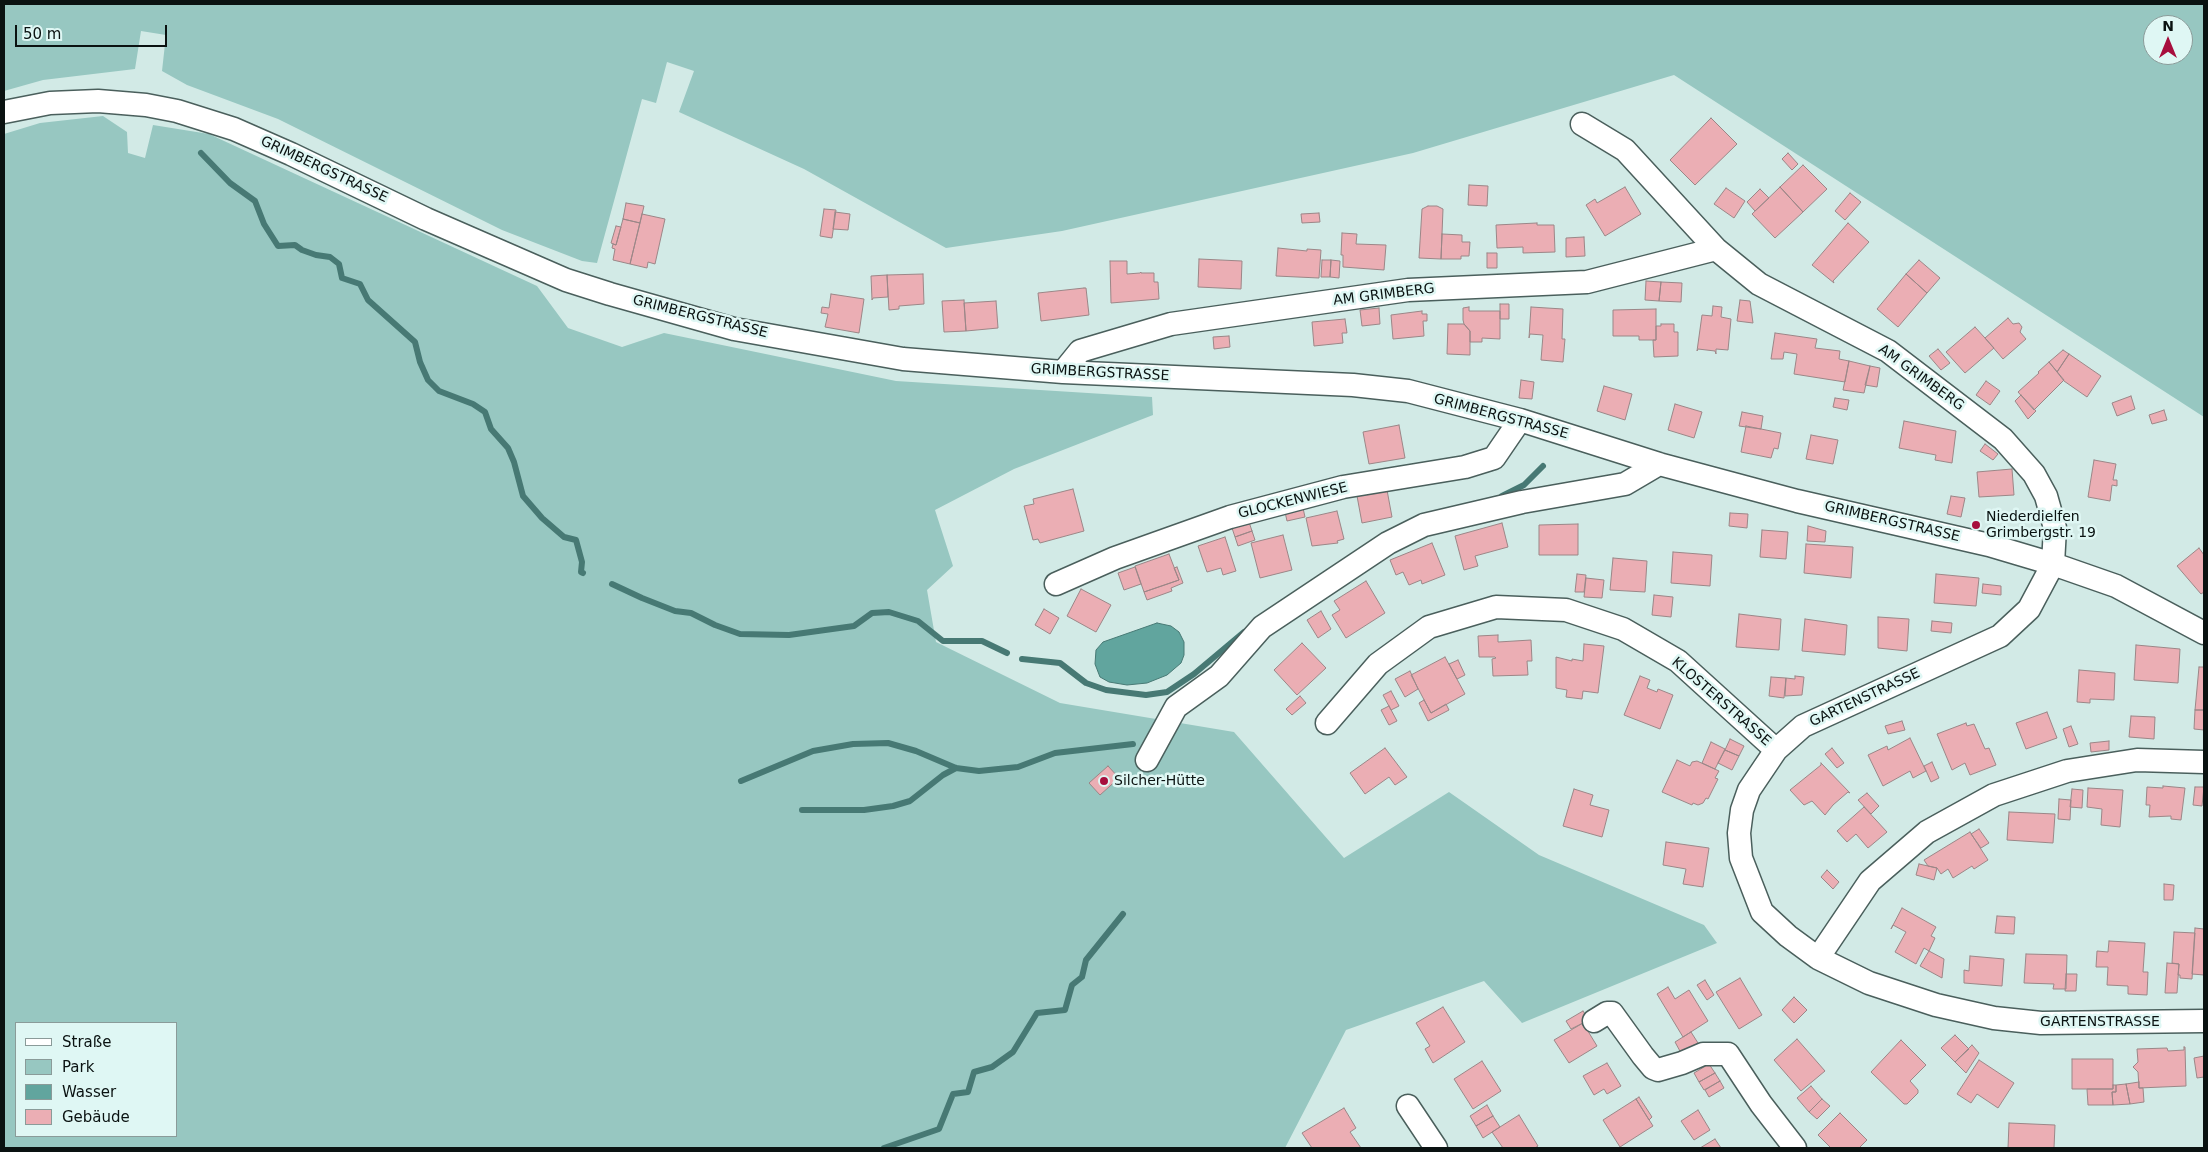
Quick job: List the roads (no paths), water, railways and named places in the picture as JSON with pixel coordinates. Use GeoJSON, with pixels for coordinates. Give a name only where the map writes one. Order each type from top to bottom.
{"type":"FeatureCollection","features":[{"type":"Feature","properties":{"kind":"street","name":"GRIMBERGSTRASSE"},"geometry":{"type":"LineString","coordinates":[[4,112],[50,104],[98,102],[146,105],[177,111],[234,129],[291,154],[426,219],[566,280],[734,329],[903,360],[1063,372],[1353,385],[1408,391],[1520,420],[1659,464],[1797,500],[1989,545],[2053,564],[2116,586],[2204,633]]}},
{"type":"Feature","properties":{"kind":"street","name":"AM GRIMBERG"},"geometry":{"type":"LineString","coordinates":[[1582,124],[1625,150],[1716,249],[1759,284],[1888,351],[2003,439],[2034,474],[2046,496],[2055,528],[2053,564]]}},
{"type":"Feature","properties":{"kind":"street","name":"AM GRIMBERG"},"geometry":{"type":"LineString","coordinates":[[1063,372],[1080,351],[1170,324],[1408,290],[1587,282],[1716,249]]}},
{"type":"Feature","properties":{"kind":"street","name":"GLOCKENWIESE"},"geometry":{"type":"LineString","coordinates":[[1056,584],[1115,558],[1230,516],[1344,487],[1465,466],[1494,458],[1520,420]]}},
{"type":"Feature","properties":{"kind":"street"},"geometry":{"type":"LineString","coordinates":[[1147,760],[1176,707],[1219,676],[1262,627],[1388,543],[1424,525],[1522,502],[1625,484],[1659,464]]}},
{"type":"Feature","properties":{"kind":"street","name":"GARTENSTRASSE"},"geometry":{"type":"LineString","coordinates":[[2053,564],[2028,609],[2000,636],[1803,726],[1776,750],[1749,790],[1742,810],[1739,833],[1741,858],[1762,912],[1788,936],[1818,958],[1869,982],[1936,1005],[1994,1018],[2041,1023],[2204,1021]]}},
{"type":"Feature","properties":{"kind":"street","name":"KLOSTERSTRASSE"},"geometry":{"type":"LineString","coordinates":[[1327,722],[1378,664],[1429,627],[1496,607],[1566,610],[1622,629],[1678,661],[1776,750]]}},
{"type":"Feature","properties":{"kind":"street"},"geometry":{"type":"LineString","coordinates":[[1818,958],[1870,881],[1927,832],[1994,795],[2067,771],[2136,760],[2204,762]]}},
{"type":"Feature","properties":{"kind":"street"},"geometry":{"type":"LineString","coordinates":[[1594,1021],[1607,1013],[1612,1013],[1643,1056],[1653,1068],[1658,1070],[1703,1054],[1728,1054],[1761,1104],[1795,1148]]}},
{"type":"Feature","properties":{"kind":"street"},"geometry":{"type":"LineString","coordinates":[[1408,1106],[1436,1148]]}},
{"type":"Feature","properties":{"kind":"water"},"geometry":{"type":"Polygon","coordinates":[[[1157,623],[1171,626],[1179,632],[1184,642],[1184,655],[1181,663],[1167,675],[1147,683],[1127,685],[1109,682],[1100,677],[1095,664],[1096,650],[1103,642],[1157,623]]]}},
{"type":"Feature","properties":{"kind":"waterway"},"geometry":{"type":"LineString","coordinates":[[201,153],[230,183],[255,201],[264,224],[278,246],[295,245],[302,250],[316,255],[330,257],[339,264],[342,278],[360,284],[368,300],[415,342],[420,362],[428,380],[439,391],[473,404],[485,412],[491,429],[508,448],[514,462],[523,496],[542,518],[564,537],[576,540],[582,562],[581,572],[583,573]]}},
{"type":"Feature","properties":{"kind":"waterway"},"geometry":{"type":"LineString","coordinates":[[1502,496],[1524,485],[1543,466]]}},
{"type":"Feature","properties":{"kind":"waterway"},"geometry":{"type":"LineString","coordinates":[[612,584],[675,611],[691,613],[715,625],[740,634],[789,635],[854,626],[872,613],[889,612],[918,621],[943,641],[982,641],[1007,653]]}},
{"type":"Feature","properties":{"kind":"waterway"},"geometry":{"type":"LineString","coordinates":[[1022,659],[1060,663],[1086,683],[1106,690],[1146,695],[1167,692],[1194,674],[1244,632]]}},
{"type":"Feature","properties":{"kind":"waterway"},"geometry":{"type":"LineString","coordinates":[[741,781],[813,751],[853,744],[888,743],[916,751],[956,768],[979,771],[1018,767],[1055,753],[1133,744]]}},
{"type":"Feature","properties":{"kind":"waterway"},"geometry":{"type":"LineString","coordinates":[[802,810],[864,810],[893,806],[910,801],[943,775],[956,768]]}},
{"type":"Feature","properties":{"kind":"waterway"},"geometry":{"type":"LineString","coordinates":[[884,1148],[939,1129],[953,1094],[968,1092],[974,1072],[992,1067],[1013,1052],[1037,1013],[1065,1010],[1072,985],[1082,977],[1086,960],[1123,914]]}},
{"type":"Feature","properties":{"kind":"place","name":"Niederdielfen Grimbergstr. 19"},"geometry":{"type":"Point","coordinates":[1976,525]}},
{"type":"Feature","properties":{"kind":"place","name":"Silcher-Hütte"},"geometry":{"type":"Point","coordinates":[1104,781]}}]}
